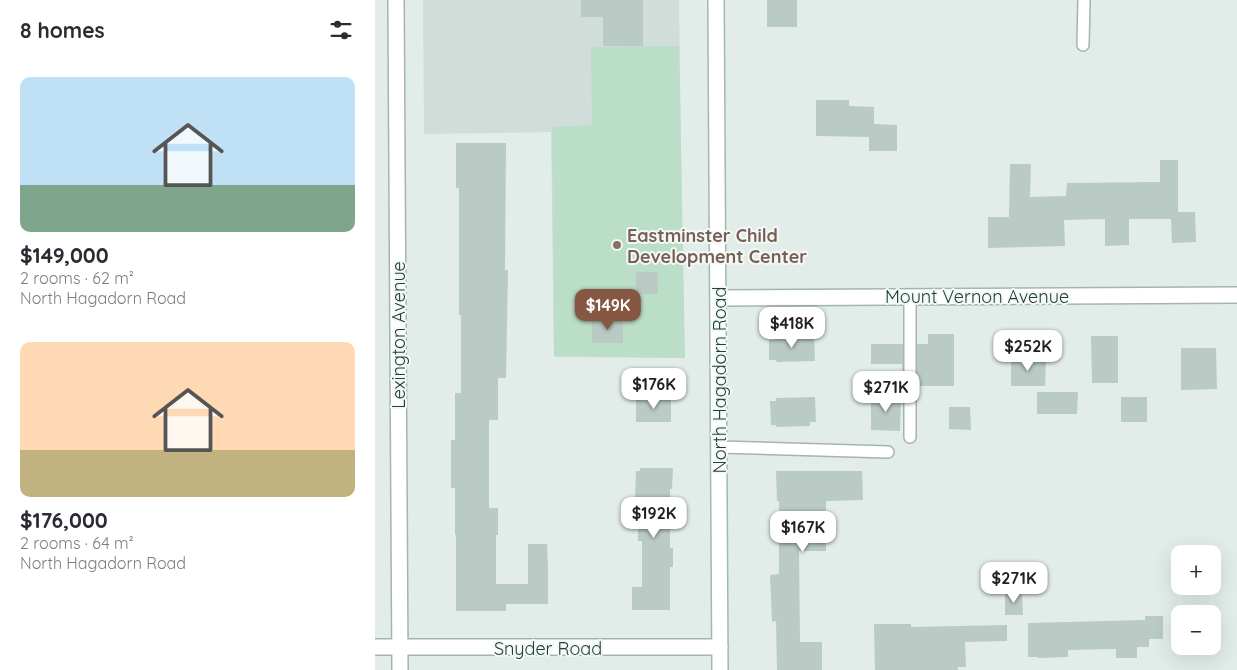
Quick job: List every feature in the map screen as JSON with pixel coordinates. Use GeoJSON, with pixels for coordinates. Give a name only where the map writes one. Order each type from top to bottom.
{"type":"FeatureCollection","features":[{"type":"Feature","properties":{"kind":"street","name":"Lexington Avenue"},"geometry":{"type":"LineString","coordinates":[[396,0],[401,670]]}},
{"type":"Feature","properties":{"kind":"street","name":"North Hagadorn Road"},"geometry":{"type":"LineString","coordinates":[[716,0],[721,670]]}},
{"type":"Feature","properties":{"kind":"street","name":"Mount Vernon Avenue"},"geometry":{"type":"LineString","coordinates":[[718,298],[1237,295]]}},
{"type":"Feature","properties":{"kind":"street","name":"Snyder Road"},"geometry":{"type":"LineString","coordinates":[[375,647],[720,647]]}},
{"type":"Feature","properties":{"kind":"lane"},"geometry":{"type":"LineString","coordinates":[[1083,45],[1084,0]]}},
{"type":"Feature","properties":{"kind":"lane"},"geometry":{"type":"LineString","coordinates":[[910,297],[910,437]]}},
{"type":"Feature","properties":{"kind":"lane"},"geometry":{"type":"LineString","coordinates":[[719,447],[888,452]]}},
{"type":"Feature","properties":{"kind":"shaded area","name":"Eastminster Child Development Center"},"geometry":{"type":"Polygon","coordinates":[[[423,0],[679,0],[684,358],[554,357],[551,132],[424,134],[423,0]]]}},
{"type":"Feature","properties":{"kind":"green space"},"geometry":{"type":"Polygon","coordinates":[[[679,46],[685,358],[554,356],[552,127],[592,125],[591,47],[679,46]]]}},
{"type":"Feature","properties":{"kind":"building"},"geometry":{"type":"Polygon","coordinates":[[[581,0],[643,0],[643,46],[603,46],[603,17],[581,17],[581,0]]]}},
{"type":"Feature","properties":{"kind":"building"},"geometry":{"type":"Polygon","coordinates":[[[767,0],[797,0],[797,27],[767,27],[767,0]]]}},
{"type":"Feature","properties":{"kind":"building"},"geometry":{"type":"Polygon","coordinates":[[[816,100],[849,100],[849,106],[874,107],[874,124],[897,125],[897,151],[869,151],[869,137],[816,136],[816,100]]]}},
{"type":"Feature","properties":{"kind":"building"},"geometry":{"type":"Polygon","coordinates":[[[456,143],[506,143],[505,270],[508,270],[506,378],[498,378],[498,420],[489,420],[489,508],[498,508],[496,584],[528,584],[528,544],[547,544],[548,604],[506,604],[506,611],[456,611],[455,488],[451,488],[451,440],[455,440],[455,393],[461,393],[461,315],[459,315],[459,188],[456,188],[456,143]]]}},
{"type":"Feature","properties":{"kind":"building"},"geometry":{"type":"Polygon","coordinates":[[[1160,160],[1178,160],[1178,212],[1195,212],[1196,242],[1172,243],[1171,219],[1129,219],[1129,245],[1105,246],[1105,219],[1064,220],[1065,246],[988,248],[988,217],[1009,217],[1010,164],[1031,164],[1030,197],[1066,196],[1067,183],[1160,182],[1160,160]]]}},
{"type":"Feature","properties":{"kind":"building"},"geometry":{"type":"Polygon","coordinates":[[[636,272],[658,272],[658,294],[636,294],[636,272]]]}},
{"type":"Feature","properties":{"kind":"building"},"geometry":{"type":"Polygon","coordinates":[[[623,318],[623,343],[592,343],[592,319],[623,318]]]}},
{"type":"Feature","properties":{"kind":"building"},"geometry":{"type":"Polygon","coordinates":[[[928,334],[954,334],[954,386],[917,386],[917,344],[928,344],[928,334]]]}},
{"type":"Feature","properties":{"kind":"building"},"geometry":{"type":"Polygon","coordinates":[[[814,335],[815,361],[777,362],[776,360],[769,360],[769,340],[775,340],[775,337],[814,335]]]}},
{"type":"Feature","properties":{"kind":"building"},"geometry":{"type":"Polygon","coordinates":[[[1091,336],[1118,336],[1118,383],[1092,383],[1091,336]]]}},
{"type":"Feature","properties":{"kind":"building"},"geometry":{"type":"Polygon","coordinates":[[[871,344],[903,344],[903,385],[902,364],[871,364],[871,344]]]}},
{"type":"Feature","properties":{"kind":"building"},"geometry":{"type":"Polygon","coordinates":[[[1181,348],[1216,348],[1217,389],[1181,390],[1181,348]]]}},
{"type":"Feature","properties":{"kind":"building"},"geometry":{"type":"Polygon","coordinates":[[[1011,357],[1046,358],[1045,386],[1011,386],[1011,357]]]}},
{"type":"Feature","properties":{"kind":"building"},"geometry":{"type":"Polygon","coordinates":[[[1037,392],[1078,392],[1077,414],[1037,414],[1037,392]]]}},
{"type":"Feature","properties":{"kind":"building"},"geometry":{"type":"Polygon","coordinates":[[[901,395],[900,431],[871,430],[871,396],[901,395]]]}},
{"type":"Feature","properties":{"kind":"building"},"geometry":{"type":"Polygon","coordinates":[[[636,397],[671,397],[671,422],[636,422],[636,397]]]}},
{"type":"Feature","properties":{"kind":"building"},"geometry":{"type":"Polygon","coordinates":[[[815,397],[816,422],[810,422],[810,426],[776,427],[776,425],[771,425],[770,401],[776,401],[776,398],[815,397]]]}},
{"type":"Feature","properties":{"kind":"building"},"geometry":{"type":"Polygon","coordinates":[[[1121,397],[1147,397],[1147,422],[1121,422],[1121,397]]]}},
{"type":"Feature","properties":{"kind":"building"},"geometry":{"type":"Polygon","coordinates":[[[949,407],[970,407],[971,430],[949,429],[949,407]]]}},
{"type":"Feature","properties":{"kind":"building"},"geometry":{"type":"Polygon","coordinates":[[[640,468],[673,468],[672,489],[670,489],[670,548],[673,548],[673,567],[670,567],[670,610],[632,610],[632,587],[642,587],[642,541],[638,541],[638,501],[635,501],[636,471],[640,471],[640,468]]]}},
{"type":"Feature","properties":{"kind":"building"},"geometry":{"type":"Polygon","coordinates":[[[776,471],[862,471],[863,500],[826,501],[826,551],[799,551],[800,642],[822,642],[822,670],[777,670],[776,621],[772,622],[770,575],[779,574],[779,501],[777,501],[776,471]]]}},
{"type":"Feature","properties":{"kind":"building"},"geometry":{"type":"Polygon","coordinates":[[[1005,593],[1022,593],[1023,615],[1005,615],[1005,593]]]}},
{"type":"Feature","properties":{"kind":"building"},"geometry":{"type":"Polygon","coordinates":[[[1145,616],[1163,616],[1163,639],[1149,639],[1149,647],[1137,647],[1137,658],[1116,658],[1116,649],[1068,650],[1068,657],[1028,657],[1028,623],[1145,620],[1145,616]]]}},
{"type":"Feature","properties":{"kind":"building"},"geometry":{"type":"Polygon","coordinates":[[[874,624],[911,624],[911,627],[1007,625],[1007,641],[965,642],[966,667],[958,667],[958,670],[875,670],[874,624]]]}},
{"type":"Feature","properties":{"kind":"place","name":"Eastminster Child Development Center"},"geometry":{"type":"Point","coordinates":[617,245]}}]}
